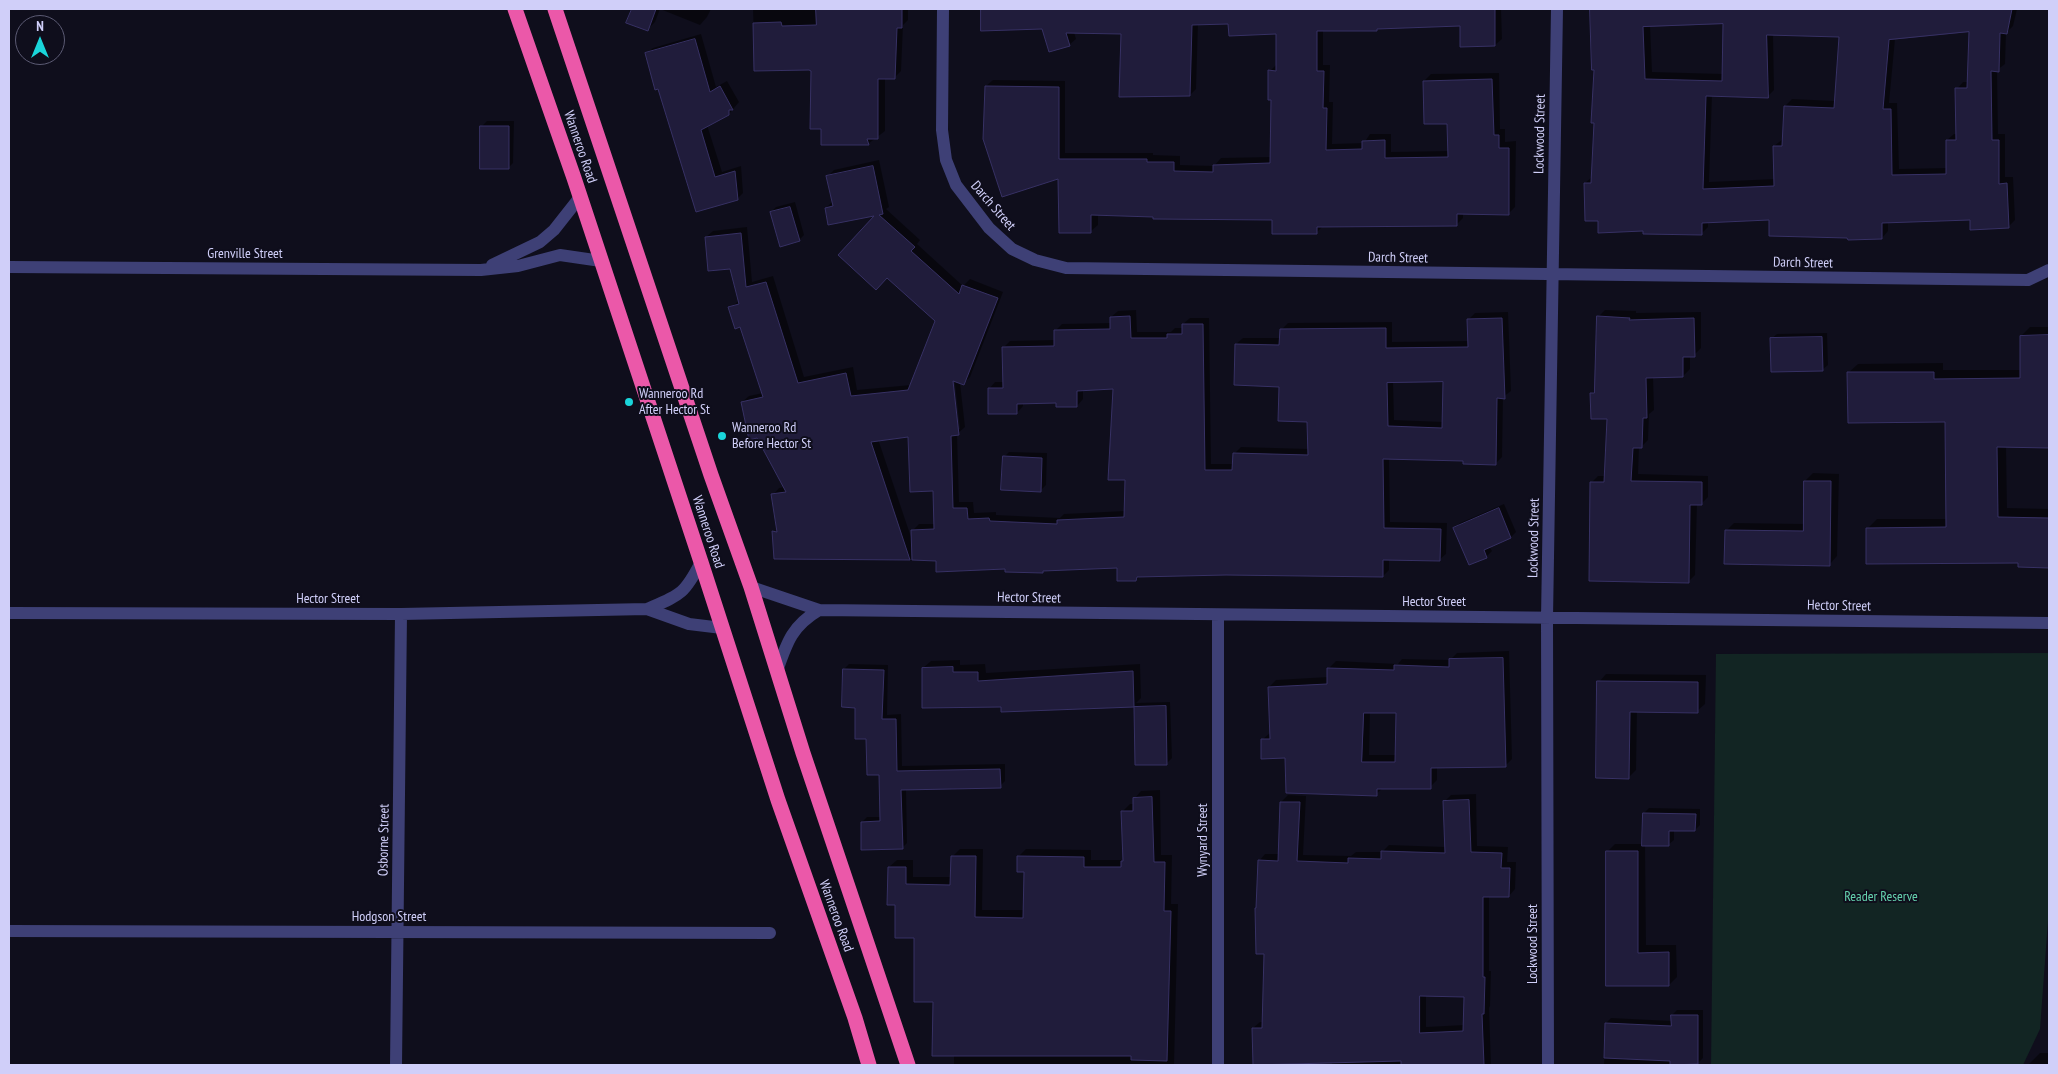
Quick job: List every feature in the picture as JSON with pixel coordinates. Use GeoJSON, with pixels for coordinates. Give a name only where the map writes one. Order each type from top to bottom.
{"type":"FeatureCollection","features":[{"type":"Feature","properties":{"kind":"highway","name":"Wanneroo Road"},"geometry":{"type":"LineString","coordinates":[[515,9],[580,197],[778,800],[870,1065]]}},
{"type":"Feature","properties":{"kind":"highway","name":"Wanneroo Road"},"geometry":{"type":"LineString","coordinates":[[555,9],[711,475],[752,587],[803,753],[908,1065]]}},
{"type":"Feature","properties":{"kind":"street","name":"Darch Street"},"geometry":{"type":"LineString","coordinates":[[944,9],[942,130],[946,160],[956,185],[989,228],[1012,249],[1036,260],[1066,268],[2028,280],[2049,270]]}},
{"type":"Feature","properties":{"kind":"street","name":"Lockwood Street"},"geometry":{"type":"LineString","coordinates":[[1548,1065],[1547,618],[1554,275],[1556,10]]}},
{"type":"Feature","properties":{"kind":"street","name":"Grenville Street"},"geometry":{"type":"LineString","coordinates":[[481,270],[540,242],[554,230],[580,197]]}},
{"type":"Feature","properties":{"kind":"street","name":"Grenville Street"},"geometry":{"type":"LineString","coordinates":[[9,267],[481,270],[518,266],[560,256],[601,261]]}},
{"type":"Feature","properties":{"kind":"street","name":"Hector Street"},"geometry":{"type":"LineString","coordinates":[[647,609],[679,596],[692,580],[701,562]]}},
{"type":"Feature","properties":{"kind":"street","name":"Hector Street"},"geometry":{"type":"LineString","coordinates":[[752,587],[819,610],[2049,623]]}},
{"type":"Feature","properties":{"kind":"street","name":"Hector Street"},"geometry":{"type":"LineString","coordinates":[[9,613],[401,614],[647,609],[689,624],[722,628]]}},
{"type":"Feature","properties":{"kind":"street"},"geometry":{"type":"LineString","coordinates":[[777,671],[790,635],[804,619],[819,610]]}},
{"type":"Feature","properties":{"kind":"street","name":"Osborne Street"},"geometry":{"type":"LineString","coordinates":[[396,1065],[401,614]]}},
{"type":"Feature","properties":{"kind":"street","name":"Wynyard Street"},"geometry":{"type":"LineString","coordinates":[[1218,615],[1218,1065]]}},
{"type":"Feature","properties":{"kind":"street","name":"Hodgson Street"},"geometry":{"type":"LineString","coordinates":[[9,931],[770,934]]}},
{"type":"Feature","properties":{"kind":"green space","name":"Reader Reserve"},"geometry":{"type":"Polygon","coordinates":[[[2049,653],[2049,907],[2040,1029],[2023,1065],[1711,1065],[1716,654],[2049,653]]]}},
{"type":"Feature","properties":{"kind":"building"},"geometry":{"type":"Polygon","coordinates":[[[632,9],[656,9],[648,31],[626,23],[632,9]]]}},
{"type":"Feature","properties":{"kind":"building"},"geometry":{"type":"Polygon","coordinates":[[[816,9],[902,9],[902,28],[897,28],[895,79],[878,79],[878,139],[867,139],[869,145],[821,145],[821,129],[810,129],[811,71],[754,71],[753,23],[781,22],[782,26],[816,25],[816,9]]]}},
{"type":"Feature","properties":{"kind":"building"},"geometry":{"type":"Polygon","coordinates":[[[981,9],[1495,9],[1495,46],[1460,47],[1460,26],[1377,29],[1377,31],[1317,31],[1317,71],[1324,71],[1323,108],[1327,108],[1326,150],[1362,149],[1362,141],[1385,140],[1385,158],[1448,157],[1447,124],[1424,124],[1423,81],[1492,79],[1494,135],[1499,135],[1499,148],[1509,148],[1509,215],[1457,214],[1457,226],[1317,227],[1317,234],[1272,234],[1272,220],[1153,219],[1153,217],[1091,215],[1091,233],[1059,233],[1058,179],[1002,197],[983,139],[985,86],[1059,87],[1059,159],[1147,159],[1147,162],[1174,162],[1174,171],[1213,172],[1213,165],[1270,163],[1271,100],[1268,100],[1268,70],[1276,71],[1276,34],[1229,36],[1228,24],[1192,25],[1190,96],[1119,97],[1121,34],[1066,33],[1070,46],[1049,52],[1042,29],[981,31],[981,9]]]}},
{"type":"Feature","properties":{"kind":"building"},"geometry":{"type":"Polygon","coordinates":[[[1590,9],[2012,9],[2007,34],[2000,33],[1999,72],[1991,71],[1992,140],[1999,140],[1999,184],[2007,183],[2009,228],[1970,230],[1970,220],[1882,223],[1882,239],[1848,240],[1847,238],[1769,236],[1769,220],[1702,223],[1702,235],[1643,234],[1643,231],[1598,233],[1598,221],[1585,221],[1584,183],[1591,183],[1594,123],[1591,123],[1594,70],[1592,70],[1590,9]],[[1723,24],[1643,27],[1645,79],[1722,81],[1723,24]],[[1969,32],[1889,40],[1883,109],[1891,109],[1892,175],[1946,174],[1946,140],[1956,140],[1955,88],[1967,88],[1969,32]],[[1767,35],[1768,98],[1706,96],[1703,189],[1774,186],[1773,146],[1782,146],[1784,106],[1834,108],[1839,37],[1767,35]]]}},
{"type":"Feature","properties":{"kind":"building"},"geometry":{"type":"Polygon","coordinates":[[[695,39],[710,92],[720,86],[733,110],[729,110],[729,115],[701,130],[715,177],[735,171],[738,200],[696,212],[658,89],[655,90],[645,53],[695,39]]]}},
{"type":"Feature","properties":{"kind":"building"},"geometry":{"type":"Polygon","coordinates":[[[480,126],[509,126],[509,169],[480,169],[480,126]]]}},
{"type":"Feature","properties":{"kind":"building"},"geometry":{"type":"Polygon","coordinates":[[[873,166],[883,214],[879,215],[915,247],[911,251],[959,294],[962,285],[998,298],[964,385],[953,381],[959,435],[951,436],[953,508],[967,508],[968,519],[989,518],[990,521],[1057,524],[1057,520],[1124,517],[1125,480],[1108,480],[1113,389],[1077,391],[1077,407],[1056,407],[1056,403],[1017,404],[1017,414],[988,414],[988,388],[1003,388],[1002,347],[1054,346],[1054,330],[1110,329],[1110,317],[1130,316],[1131,338],[1167,338],[1167,334],[1182,334],[1182,324],[1203,324],[1205,470],[1232,470],[1233,453],[1308,455],[1307,422],[1278,421],[1279,387],[1234,385],[1235,344],[1279,345],[1280,329],[1386,328],[1386,348],[1468,347],[1467,319],[1502,318],[1505,399],[1497,398],[1496,465],[1463,464],[1463,461],[1383,459],[1384,528],[1441,529],[1440,561],[1383,560],[1383,577],[1226,575],[1137,577],[1136,581],[1117,581],[1117,568],[1043,571],[1043,573],[1005,572],[1005,569],[936,572],[936,561],[912,560],[911,530],[934,529],[933,491],[910,492],[908,437],[871,442],[910,560],[774,559],[772,531],[777,532],[771,494],[786,492],[757,438],[749,440],[741,402],[763,397],[740,327],[735,329],[728,307],[739,304],[730,269],[708,271],[705,237],[741,233],[746,287],[766,282],[798,383],[846,373],[851,396],[908,390],[935,321],[887,278],[876,290],[838,255],[874,216],[828,225],[825,208],[833,206],[826,176],[873,166]],[[1443,382],[1387,383],[1388,426],[1442,428],[1443,382]]]}},
{"type":"Feature","properties":{"kind":"building"},"geometry":{"type":"Polygon","coordinates":[[[790,207],[800,241],[780,247],[770,212],[790,207]]]}},
{"type":"Feature","properties":{"kind":"building"},"geometry":{"type":"Polygon","coordinates":[[[1597,316],[1630,318],[1629,320],[1694,318],[1695,357],[1683,357],[1683,377],[1646,378],[1647,418],[1643,418],[1642,448],[1633,448],[1631,481],[1702,482],[1702,505],[1690,505],[1689,583],[1589,581],[1590,482],[1604,482],[1607,419],[1591,419],[1590,393],[1594,393],[1597,316]]]}},
{"type":"Feature","properties":{"kind":"building"},"geometry":{"type":"Polygon","coordinates":[[[2049,335],[2049,448],[1997,447],[1998,517],[2049,518],[2049,568],[2018,567],[2018,563],[1866,564],[1866,528],[1946,527],[1945,422],[1848,423],[1847,372],[1934,372],[1934,379],[2020,378],[2020,336],[2049,335]]]}},
{"type":"Feature","properties":{"kind":"building"},"geometry":{"type":"Polygon","coordinates":[[[1822,337],[1823,371],[1771,372],[1770,338],[1822,337]]]}},
{"type":"Feature","properties":{"kind":"building"},"geometry":{"type":"Polygon","coordinates":[[[1003,456],[1042,458],[1041,492],[1001,490],[1003,456]]]}},
{"type":"Feature","properties":{"kind":"building"},"geometry":{"type":"Polygon","coordinates":[[[1804,481],[1831,481],[1830,566],[1724,564],[1725,530],[1803,531],[1804,481]]]}},
{"type":"Feature","properties":{"kind":"building"},"geometry":{"type":"Polygon","coordinates":[[[1499,508],[1511,538],[1484,550],[1487,558],[1469,565],[1453,528],[1499,508]]]}},
{"type":"Feature","properties":{"kind":"building"},"geometry":{"type":"Polygon","coordinates":[[[1503,658],[1506,767],[1431,768],[1431,789],[1377,789],[1377,796],[1286,793],[1285,758],[1261,759],[1261,739],[1270,739],[1268,687],[1327,684],[1327,668],[1394,670],[1394,665],[1449,667],[1449,659],[1503,658]],[[1364,713],[1362,762],[1395,762],[1396,713],[1364,713]]]}},
{"type":"Feature","properties":{"kind":"building"},"geometry":{"type":"Polygon","coordinates":[[[953,667],[953,672],[978,672],[978,681],[1133,671],[1134,707],[1001,712],[1001,707],[922,708],[922,668],[953,667]]]}},
{"type":"Feature","properties":{"kind":"building"},"geometry":{"type":"Polygon","coordinates":[[[843,669],[884,670],[882,719],[896,719],[897,771],[1000,769],[1001,788],[901,790],[903,849],[861,850],[861,822],[880,821],[879,775],[867,775],[866,739],[855,739],[855,708],[842,707],[843,669]]]}},
{"type":"Feature","properties":{"kind":"building"},"geometry":{"type":"Polygon","coordinates":[[[1597,681],[1698,682],[1698,713],[1630,712],[1629,779],[1596,778],[1597,681]]]}},
{"type":"Feature","properties":{"kind":"building"},"geometry":{"type":"Polygon","coordinates":[[[1166,706],[1167,765],[1135,765],[1134,707],[1166,706]]]}},
{"type":"Feature","properties":{"kind":"building"},"geometry":{"type":"Polygon","coordinates":[[[1152,797],[1154,862],[1165,862],[1164,911],[1171,911],[1167,1061],[1131,1060],[1131,1056],[932,1056],[933,1002],[914,1002],[914,938],[895,938],[895,905],[887,905],[888,867],[906,867],[906,884],[950,885],[951,856],[976,856],[975,917],[1023,918],[1024,872],[1017,872],[1017,856],[1084,857],[1084,867],[1121,867],[1121,861],[1123,861],[1121,811],[1133,811],[1133,798],[1152,797]]]}},
{"type":"Feature","properties":{"kind":"building"},"geometry":{"type":"Polygon","coordinates":[[[1469,800],[1471,852],[1502,853],[1501,868],[1510,868],[1509,897],[1483,897],[1483,977],[1485,977],[1484,1014],[1482,1014],[1484,1065],[1401,1065],[1401,1061],[1253,1065],[1252,1028],[1262,1028],[1264,954],[1256,954],[1255,908],[1258,860],[1278,861],[1280,802],[1300,802],[1297,861],[1348,863],[1348,858],[1381,859],[1381,851],[1445,853],[1443,801],[1469,800]],[[1420,996],[1420,1033],[1463,1031],[1464,997],[1420,996]]]}},
{"type":"Feature","properties":{"kind":"building"},"geometry":{"type":"Polygon","coordinates":[[[1643,813],[1696,814],[1695,831],[1669,831],[1669,846],[1642,846],[1643,813]]]}},
{"type":"Feature","properties":{"kind":"building"},"geometry":{"type":"Polygon","coordinates":[[[1606,851],[1638,851],[1638,953],[1669,952],[1669,986],[1606,986],[1606,851]]]}},
{"type":"Feature","properties":{"kind":"building"},"geometry":{"type":"Polygon","coordinates":[[[1671,1015],[1698,1015],[1698,1064],[1670,1065],[1670,1061],[1604,1058],[1605,1023],[1671,1026],[1671,1015]]]}},
{"type":"Feature","properties":{"kind":"place","name":"Wanneroo Rd After Hector St"},"geometry":{"type":"Point","coordinates":[629,402]}},
{"type":"Feature","properties":{"kind":"place","name":"Wanneroo Rd Before Hector St"},"geometry":{"type":"Point","coordinates":[722,436]}}]}
